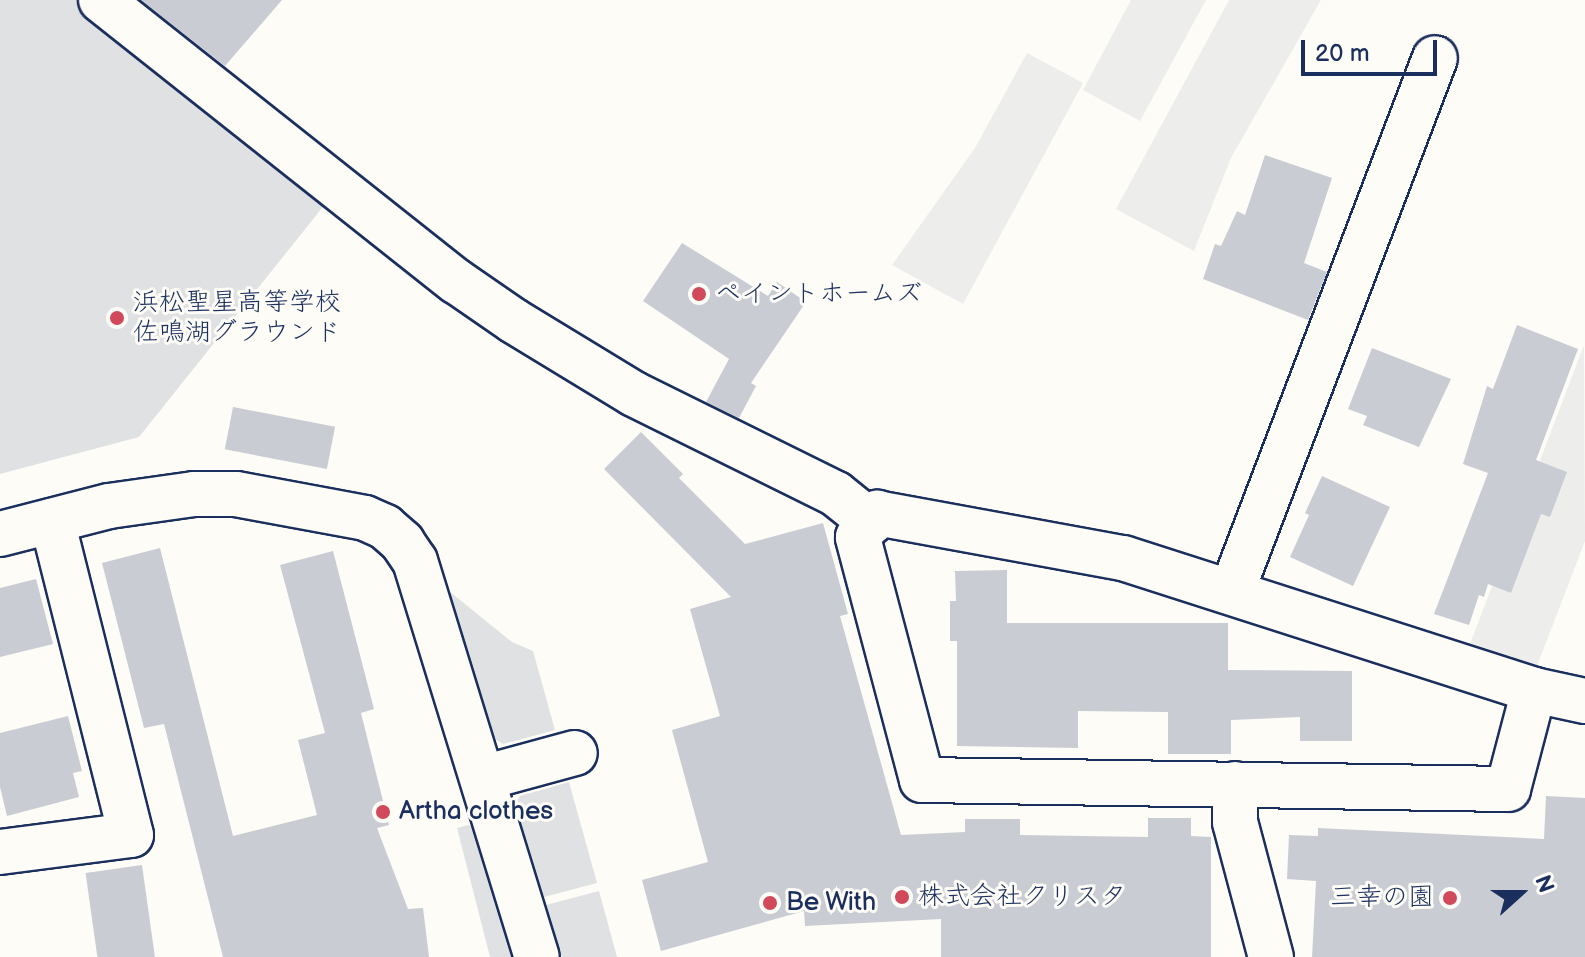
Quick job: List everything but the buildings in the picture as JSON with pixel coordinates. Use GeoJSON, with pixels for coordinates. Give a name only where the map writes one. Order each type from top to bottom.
{"type":"FeatureCollection","features":[{"type":"Feature","properties":{"kind":"street"},"geometry":{"type":"LineString","coordinates":[[101,0],[456,281],[514,321],[634,394],[836,494],[871,522]]}},
{"type":"Feature","properties":{"kind":"street"},"geometry":{"type":"LineString","coordinates":[[1232,591],[1435,58]]}},
{"type":"Feature","properties":{"kind":"street"},"geometry":{"type":"LineString","coordinates":[[0,534],[151,498],[236,494],[365,518],[385,527],[402,542],[415,561],[537,957]]}},
{"type":"Feature","properties":{"kind":"street"},"geometry":{"type":"LineString","coordinates":[[1534,690],[1508,789],[922,780],[858,537],[877,513],[1123,558],[1534,690],[1585,701]]}},
{"type":"Feature","properties":{"kind":"street"},"geometry":{"type":"LineString","coordinates":[[0,852],[131,835],[52,521]]}},
{"type":"Feature","properties":{"kind":"street"},"geometry":{"type":"LineString","coordinates":[[483,778],[575,753]]}},
{"type":"Feature","properties":{"kind":"street"},"geometry":{"type":"LineString","coordinates":[[1235,784],[1235,822],[1271,957]]}},
{"type":"Feature","properties":{"kind":"shaded area","name":"浜松聖星高等学校 佐鳴湖グラウンド"},"geometry":{"type":"Polygon","coordinates":[[[0,0],[79,0],[330,198],[139,437],[0,474],[0,0]]]}},
{"type":"Feature","properties":{"kind":"shaded area"},"geometry":{"type":"Polygon","coordinates":[[[1131,0],[1206,0],[1140,121],[1083,90],[1131,0]]]}},
{"type":"Feature","properties":{"kind":"shaded area"},"geometry":{"type":"Polygon","coordinates":[[[1229,0],[1321,0],[1231,158],[1194,251],[1116,209],[1229,0]]]}},
{"type":"Feature","properties":{"kind":"shaded area"},"geometry":{"type":"Polygon","coordinates":[[[1027,53],[1083,83],[963,304],[892,265],[975,148],[1027,53]]]}},
{"type":"Feature","properties":{"kind":"shaded area"},"geometry":{"type":"Polygon","coordinates":[[[1584,345],[1585,541],[1537,666],[1470,644],[1584,345]]]}},
{"type":"Feature","properties":{"kind":"shaded area"},"geometry":{"type":"Polygon","coordinates":[[[449,591],[512,642],[533,651],[555,730],[503,744],[495,739],[449,591]]]}},
{"type":"Feature","properties":{"kind":"shaded area"},"geometry":{"type":"Polygon","coordinates":[[[569,782],[597,883],[544,897],[515,804],[520,796],[569,782]]]}},
{"type":"Feature","properties":{"kind":"shaded area"},"geometry":{"type":"Polygon","coordinates":[[[473,827],[513,957],[490,957],[457,828],[473,827]]]}},
{"type":"Feature","properties":{"kind":"shaded area"},"geometry":{"type":"Polygon","coordinates":[[[599,891],[617,957],[562,957],[546,905],[599,891]]]}},
{"type":"Feature","properties":{"kind":"place","name":"ペイントホームズ"},"geometry":{"type":"Point","coordinates":[699,294]}},
{"type":"Feature","properties":{"kind":"place","name":"浜松聖星高等学校 佐鳴湖グラウンド"},"geometry":{"type":"Point","coordinates":[117,318]}},
{"type":"Feature","properties":{"kind":"place","name":"Artha clothes"},"geometry":{"type":"Point","coordinates":[383,812]}},
{"type":"Feature","properties":{"kind":"place","name":"株式会社クリスタ"},"geometry":{"type":"Point","coordinates":[902,897]}},
{"type":"Feature","properties":{"kind":"place","name":"三幸の園"},"geometry":{"type":"Point","coordinates":[1450,898]}},
{"type":"Feature","properties":{"kind":"place","name":"Be With"},"geometry":{"type":"Point","coordinates":[770,903]}}]}
